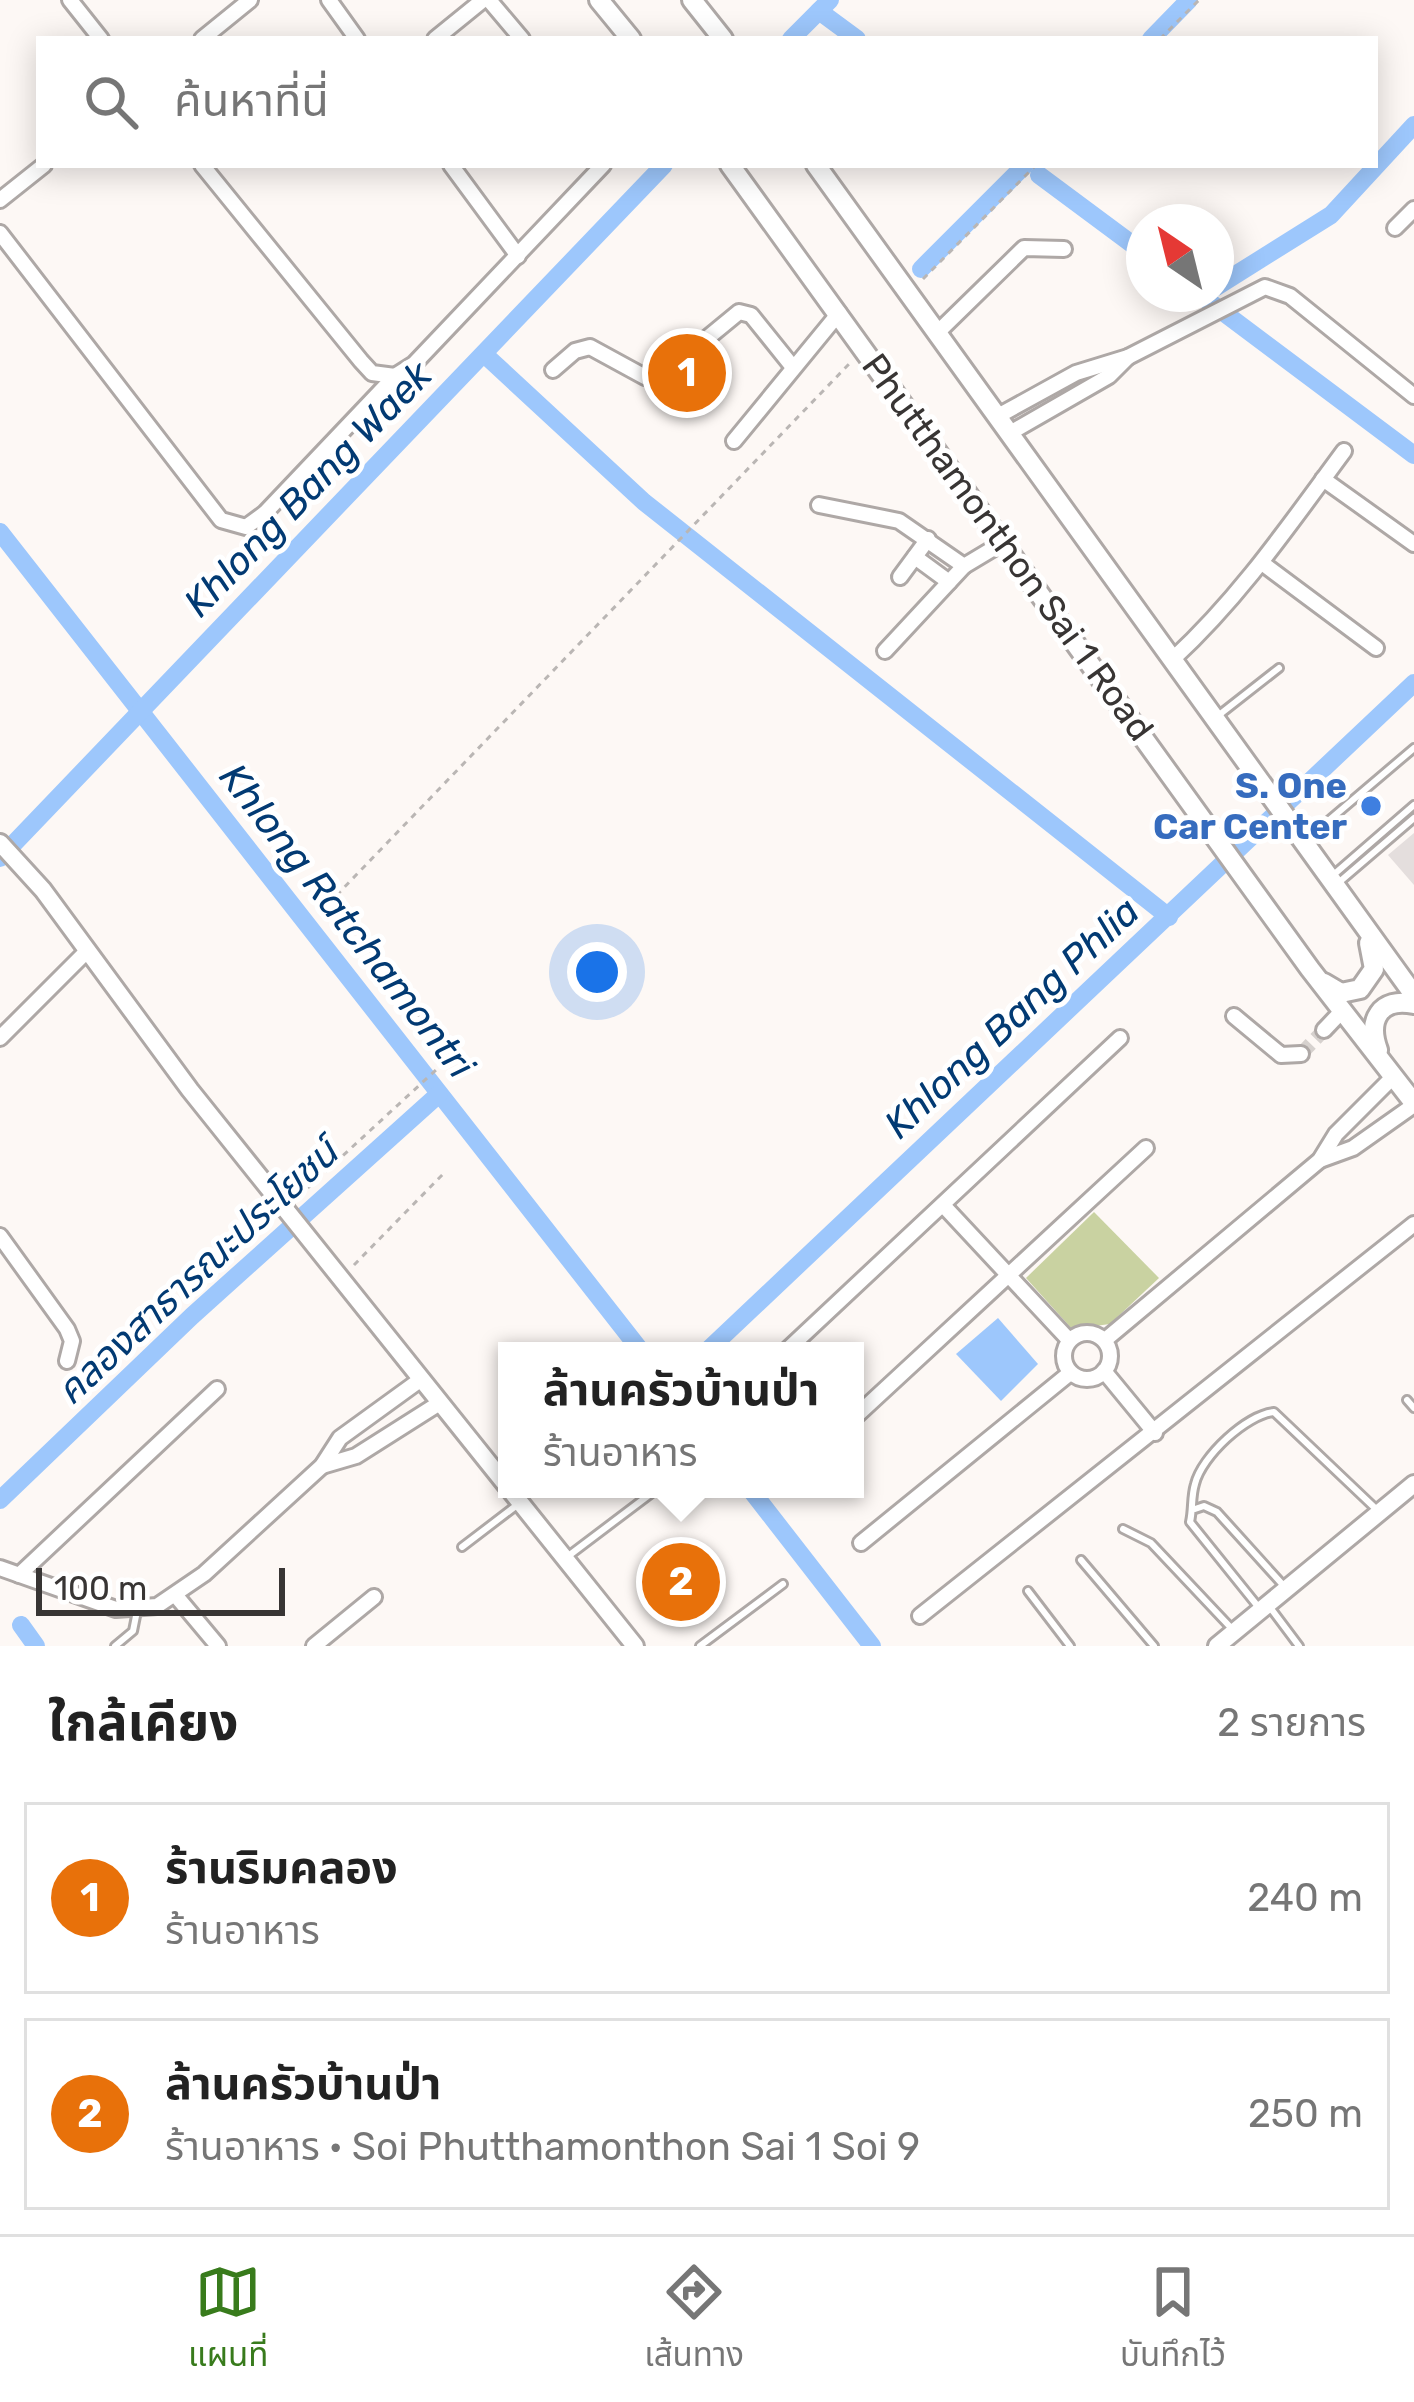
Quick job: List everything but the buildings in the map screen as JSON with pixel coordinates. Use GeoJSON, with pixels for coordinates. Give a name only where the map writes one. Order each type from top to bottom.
{"type":"FeatureCollection","features":[{"type":"Feature","properties":{"kind":"main road"},"geometry":{"type":"LineString","coordinates":[[599,0],[629,36]]}},
{"type":"Feature","properties":{"kind":"main road"},"geometry":{"type":"LineString","coordinates":[[692,0],[721,36]]}},
{"type":"Feature","properties":{"kind":"main road","name":"Phutthamonthon Sai 1 Road"},"geometry":{"type":"LineString","coordinates":[[732,168],[1310,969],[1414,1104]]}},
{"type":"Feature","properties":{"kind":"main road","name":"Phutthamonthon Sai 1 Road"},"geometry":{"type":"LineString","coordinates":[[818,168],[1412,992]]}},
{"type":"Feature","properties":{"kind":"main road"},"geometry":{"type":"LineString","coordinates":[[1310,969],[1332,990],[1360,989],[1371,978],[1375,962],[1362,928]]}},
{"type":"Feature","properties":{"kind":"main road"},"geometry":{"type":"LineString","coordinates":[[1389,1071],[1372,1034],[1374,1019],[1412,992]]}},
{"type":"Feature","properties":{"kind":"street"},"geometry":{"type":"LineString","coordinates":[[70,0],[99,36]]}},
{"type":"Feature","properties":{"kind":"street"},"geometry":{"type":"LineString","coordinates":[[206,36],[250,0]]}},
{"type":"Feature","properties":{"kind":"street"},"geometry":{"type":"LineString","coordinates":[[329,0],[355,36]]}},
{"type":"Feature","properties":{"kind":"street"},"geometry":{"type":"LineString","coordinates":[[439,36],[486,0],[519,36]]}},
{"type":"Feature","properties":{"kind":"street"},"geometry":{"type":"LineString","coordinates":[[0,200],[40,168]]}},
{"type":"Feature","properties":{"kind":"street"},"geometry":{"type":"LineString","coordinates":[[204,168],[361,361],[372,373],[395,376]]}},
{"type":"Feature","properties":{"kind":"street"},"geometry":{"type":"LineString","coordinates":[[453,168],[518,256]]}},
{"type":"Feature","properties":{"kind":"street"},"geometry":{"type":"LineString","coordinates":[[0,233],[230,525],[246,527],[265,513],[600,168]]}},
{"type":"Feature","properties":{"kind":"street"},"geometry":{"type":"LineString","coordinates":[[1395,228],[1414,209]]}},
{"type":"Feature","properties":{"kind":"street"},"geometry":{"type":"LineString","coordinates":[[937,333],[1024,248],[1064,248]]}},
{"type":"Feature","properties":{"kind":"street"},"geometry":{"type":"LineString","coordinates":[[998,416],[1076,373],[1128,356],[1231,301],[1276,287],[1414,396]]}},
{"type":"Feature","properties":{"kind":"street"},"geometry":{"type":"LineString","coordinates":[[554,370],[574,351],[590,347],[645,377],[661,377],[739,312],[751,315],[791,366]]}},
{"type":"Feature","properties":{"kind":"street"},"geometry":{"type":"LineString","coordinates":[[734,441],[791,366],[839,314]]}},
{"type":"Feature","properties":{"kind":"street"},"geometry":{"type":"LineString","coordinates":[[1010,433],[1109,376],[1128,356]]}},
{"type":"Feature","properties":{"kind":"street"},"geometry":{"type":"LineString","coordinates":[[1174,658],[1214,621],[1262,563],[1344,451]]}},
{"type":"Feature","properties":{"kind":"street"},"geometry":{"type":"LineString","coordinates":[[1323,479],[1414,544]]}},
{"type":"Feature","properties":{"kind":"street"},"geometry":{"type":"LineString","coordinates":[[819,505],[883,515],[928,539],[964,566]]}},
{"type":"Feature","properties":{"kind":"street"},"geometry":{"type":"LineString","coordinates":[[900,577],[928,539]]}},
{"type":"Feature","properties":{"kind":"street"},"geometry":{"type":"LineString","coordinates":[[885,651],[964,566],[1004,542]]}},
{"type":"Feature","properties":{"kind":"street"},"geometry":{"type":"LineString","coordinates":[[915,557],[949,582]]}},
{"type":"Feature","properties":{"kind":"street"},"geometry":{"type":"LineString","coordinates":[[1262,563],[1376,648]]}},
{"type":"Feature","properties":{"kind":"street"},"geometry":{"type":"LineString","coordinates":[[0,843],[44,890],[86,952],[498,1478]]}},
{"type":"Feature","properties":{"kind":"street"},"geometry":{"type":"LineString","coordinates":[[0,1038],[86,952]]}},
{"type":"Feature","properties":{"kind":"street"},"geometry":{"type":"LineString","coordinates":[[1324,1030],[1342,1012]]}},
{"type":"Feature","properties":{"kind":"street"},"geometry":{"type":"LineString","coordinates":[[1234,1016],[1281,1054],[1300,1054]]}},
{"type":"Feature","properties":{"kind":"street"},"geometry":{"type":"LineString","coordinates":[[795,1342],[1120,1038]]}},
{"type":"Feature","properties":{"kind":"street"},"geometry":{"type":"LineString","coordinates":[[1105,1340],[1320,1160],[1389,1071]]}},
{"type":"Feature","properties":{"kind":"street"},"geometry":{"type":"LineString","coordinates":[[1320,1160],[1353,1148],[1414,1104]]}},
{"type":"Feature","properties":{"kind":"street"},"geometry":{"type":"LineString","coordinates":[[864,1409],[1146,1148]]}},
{"type":"Feature","properties":{"kind":"street"},"geometry":{"type":"LineString","coordinates":[[943,1205],[1069,1340]]}},
{"type":"Feature","properties":{"kind":"street"},"geometry":{"type":"LineString","coordinates":[[920,1616],[1414,1224]]}},
{"type":"Feature","properties":{"kind":"street"},"geometry":{"type":"LineString","coordinates":[[0,1236],[67,1329],[72,1341],[67,1361]]}},
{"type":"Feature","properties":{"kind":"street"},"geometry":{"type":"LineString","coordinates":[[1091,1332],[1105,1340],[1111,1356],[1104,1372],[1087,1379],[1070,1372],[1063,1357],[1069,1340],[1091,1332]]}},
{"type":"Feature","properties":{"kind":"street"},"geometry":{"type":"LineString","coordinates":[[861,1543],[1070,1372]]}},
{"type":"Feature","properties":{"kind":"street"},"geometry":{"type":"LineString","coordinates":[[1104,1372],[1155,1433]]}},
{"type":"Feature","properties":{"kind":"street"},"geometry":{"type":"LineString","coordinates":[[0,1568],[136,1611],[177,1597],[322,1466],[340,1438],[420,1380]]}},
{"type":"Feature","properties":{"kind":"street"},"geometry":{"type":"LineString","coordinates":[[19,1576],[217,1389]]}},
{"type":"Feature","properties":{"kind":"street"},"geometry":{"type":"LineString","coordinates":[[322,1466],[356,1456],[438,1404]]}},
{"type":"Feature","properties":{"kind":"street"},"geometry":{"type":"LineString","coordinates":[[1217,1646],[1414,1484]]}},
{"type":"Feature","properties":{"kind":"street"},"geometry":{"type":"LineString","coordinates":[[514,1498],[635,1646]]}},
{"type":"Feature","properties":{"kind":"street"},"geometry":{"type":"LineString","coordinates":[[177,1597],[214,1645]]}},
{"type":"Feature","properties":{"kind":"street"},"geometry":{"type":"LineString","coordinates":[[314,1646],[374,1597]]}},
{"type":"Feature","properties":{"kind":"lane"},"geometry":{"type":"LineString","coordinates":[[1216,717],[1279,668]]}},
{"type":"Feature","properties":{"kind":"lane"},"geometry":{"type":"LineString","coordinates":[[1303,843],[1414,748]]}},
{"type":"Feature","properties":{"kind":"lane"},"geometry":{"type":"LineString","coordinates":[[1331,883],[1414,805]]}},
{"type":"Feature","properties":{"kind":"lane"},"geometry":{"type":"LineString","coordinates":[[1331,883],[1414,818]]}},
{"type":"Feature","properties":{"kind":"lane"},"geometry":{"type":"LineString","coordinates":[[1407,1400],[1414,1408]]}},
{"type":"Feature","properties":{"kind":"lane"},"geometry":{"type":"LineString","coordinates":[[1299,1646],[1192,1528],[1196,1509],[1192,1492],[1206,1460],[1268,1412],[1280,1415],[1379,1513]]}},
{"type":"Feature","properties":{"kind":"lane"},"geometry":{"type":"LineString","coordinates":[[564,1560],[645,1498]]}},
{"type":"Feature","properties":{"kind":"lane"},"geometry":{"type":"LineString","coordinates":[[462,1547],[519,1504]]}},
{"type":"Feature","properties":{"kind":"lane"},"geometry":{"type":"LineString","coordinates":[[1196,1509],[1204,1505],[1217,1512],[1286,1588]]}},
{"type":"Feature","properties":{"kind":"lane"},"geometry":{"type":"LineString","coordinates":[[1123,1529],[1150,1543],[1234,1631]]}},
{"type":"Feature","properties":{"kind":"lane"},"geometry":{"type":"LineString","coordinates":[[1081,1560],[1154,1646]]}},
{"type":"Feature","properties":{"kind":"lane"},"geometry":{"type":"LineString","coordinates":[[700,1646],[783,1584]]}},
{"type":"Feature","properties":{"kind":"lane"},"geometry":{"type":"LineString","coordinates":[[1028,1591],[1070,1646]]}},
{"type":"Feature","properties":{"kind":"lane"},"geometry":{"type":"LineString","coordinates":[[115,1646],[133,1630],[136,1611]]}},
{"type":"Feature","properties":{"kind":"path"},"geometry":{"type":"LineString","coordinates":[[1163,36],[1199,0]]}},
{"type":"Feature","properties":{"kind":"path"},"geometry":{"type":"LineString","coordinates":[[909,294],[1033,168]]}},
{"type":"Feature","properties":{"kind":"path"},"geometry":{"type":"LineString","coordinates":[[285,1208],[450,1058],[332,900],[864,349]]}},
{"type":"Feature","properties":{"kind":"path"},"geometry":{"type":"LineString","coordinates":[[340,1279],[444,1173]]}},
{"type":"Feature","properties":{"kind":"green space"},"geometry":{"type":"Polygon","coordinates":[[[1094,1212],[1159,1278],[1110,1324],[1072,1329],[1026,1278],[1094,1212]]]}},
{"type":"Feature","properties":{"kind":"water"},"geometry":{"type":"Polygon","coordinates":[[[998,1318],[1038,1364],[1001,1401],[956,1354],[998,1318]]]}},
{"type":"Feature","properties":{"kind":"waterway","name":"Khlong Bang Waek"},"geometry":{"type":"LineString","coordinates":[[794,36],[830,0]]}},
{"type":"Feature","properties":{"kind":"waterway"},"geometry":{"type":"LineString","coordinates":[[1154,36],[1189,0]]}},
{"type":"Feature","properties":{"kind":"waterway"},"geometry":{"type":"LineString","coordinates":[[819,11],[853,36]]}},
{"type":"Feature","properties":{"kind":"waterway"},"geometry":{"type":"LineString","coordinates":[[1378,164],[1414,125]]}},
{"type":"Feature","properties":{"kind":"waterway","name":"Khlong Bang Waek"},"geometry":{"type":"LineString","coordinates":[[0,858],[661,168]]}},
{"type":"Feature","properties":{"kind":"waterway"},"geometry":{"type":"LineString","coordinates":[[921,269],[1022,168]]}},
{"type":"Feature","properties":{"kind":"waterway"},"geometry":{"type":"LineString","coordinates":[[1234,276],[1331,215],[1374,168]]}},
{"type":"Feature","properties":{"kind":"waterway"},"geometry":{"type":"LineString","coordinates":[[1039,175],[1126,240]]}},
{"type":"Feature","properties":{"kind":"waterway"},"geometry":{"type":"LineString","coordinates":[[1223,312],[1414,455]]}},
{"type":"Feature","properties":{"kind":"waterway"},"geometry":{"type":"LineString","coordinates":[[484,354],[644,502],[1169,917]]}},
{"type":"Feature","properties":{"kind":"waterway","name":"Khlong Ratchamontri"},"geometry":{"type":"LineString","coordinates":[[0,532],[634,1342]]}},
{"type":"Feature","properties":{"kind":"waterway","name":"Khlong Bang Phlia"},"geometry":{"type":"LineString","coordinates":[[717,1342],[1414,683]]}},
{"type":"Feature","properties":{"kind":"waterway","name":"คลองสาธารณะประโยชน์"},"geometry":{"type":"LineString","coordinates":[[0,1500],[192,1316],[439,1094]]}},
{"type":"Feature","properties":{"kind":"waterway","name":"Khlong Ratchamontri"},"geometry":{"type":"LineString","coordinates":[[757,1498],[872,1646]]}},
{"type":"Feature","properties":{"kind":"waterway"},"geometry":{"type":"LineString","coordinates":[[21,1625],[36,1646]]}},
{"type":"Feature","properties":{"kind":"tunnel"},"geometry":{"type":"LineString","coordinates":[[1301,1054],[1324,1030]]}},
{"type":"Feature","properties":{"kind":"place","name":"ร้านริมคลอง"},"geometry":{"type":"Point","coordinates":[687,373]}},
{"type":"Feature","properties":{"kind":"place","name":"S. One Car Center"},"geometry":{"type":"Point","coordinates":[1371,806]}},
{"type":"Feature","properties":{"kind":"place","name":"ล้านครัวบ้านป่า"},"geometry":{"type":"Point","coordinates":[681,1582]}}]}
